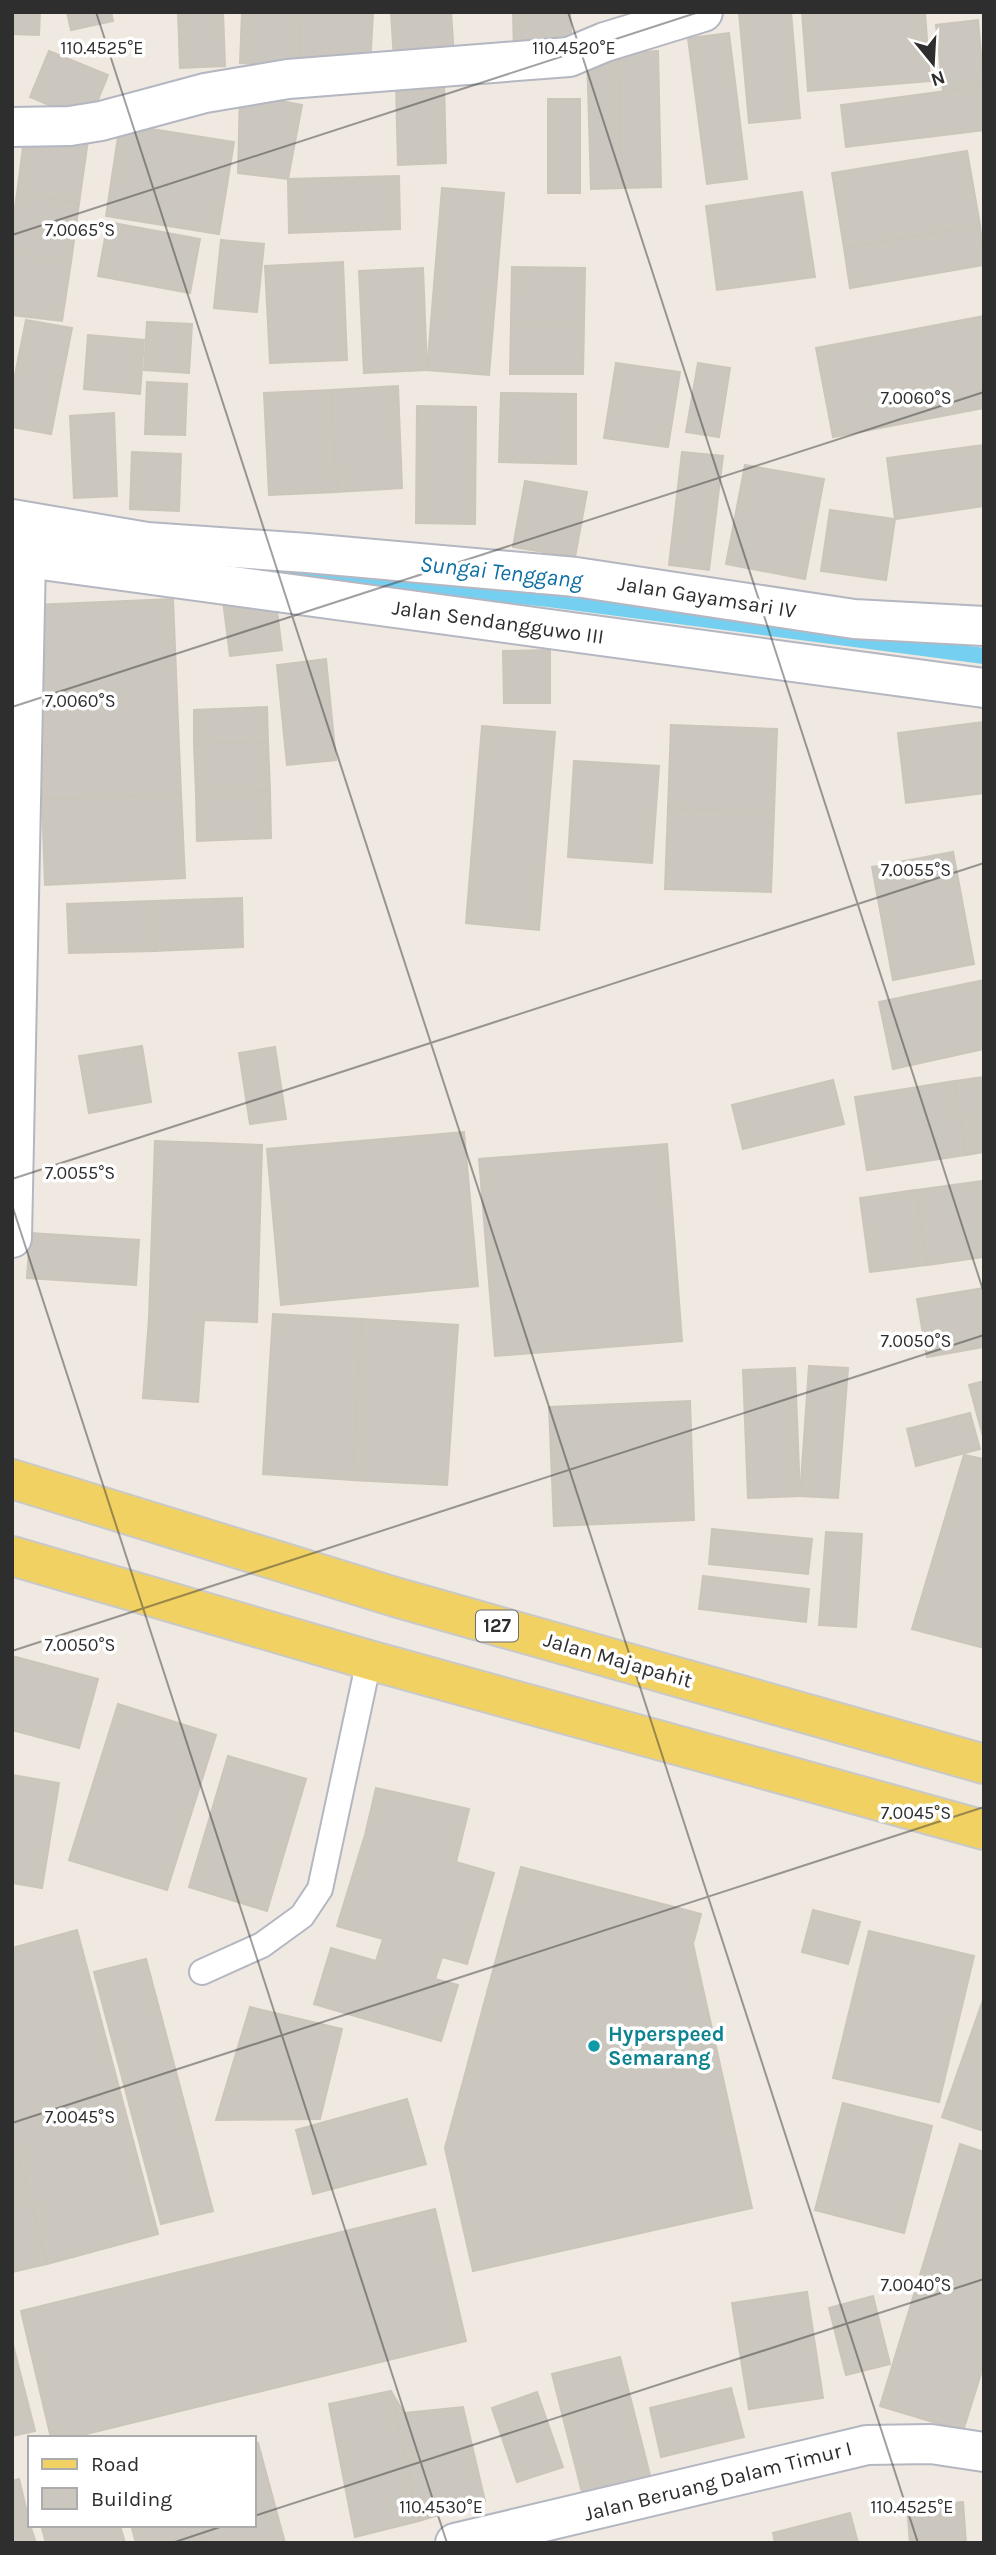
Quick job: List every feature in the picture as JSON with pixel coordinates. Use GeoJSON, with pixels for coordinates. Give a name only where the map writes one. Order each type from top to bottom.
{"type":"FeatureCollection","features":[{"type":"Feature","properties":{"kind":"main road","name":"Jalan Majapahit"},"geometry":{"type":"LineString","coordinates":[[12,1479],[395,1597],[984,1764]]}},
{"type":"Feature","properties":{"kind":"main road"},"geometry":{"type":"LineString","coordinates":[[12,1556],[369,1660],[984,1830]]}},
{"type":"Feature","properties":{"kind":"street"},"geometry":{"type":"LineString","coordinates":[[12,127],[70,126],[205,93],[288,79],[569,57],[606,27],[703,12]]}},
{"type":"Feature","properties":{"kind":"street","name":"Jalan Gayamsari IV"},"geometry":{"type":"LineString","coordinates":[[12,519],[147,542],[576,577],[854,619],[984,626]]}},
{"type":"Feature","properties":{"kind":"street"},"geometry":{"type":"LineString","coordinates":[[12,1238],[19,557]]}},
{"type":"Feature","properties":{"kind":"street","name":"Jalan Sendangguwo III"},"geometry":{"type":"LineString","coordinates":[[19,557],[984,688]]}},
{"type":"Feature","properties":{"kind":"street","name":"Jalan Beruang Dalam Timur I"},"geometry":{"type":"LineString","coordinates":[[455,2543],[867,2445],[931,2444],[984,2452]]}},
{"type":"Feature","properties":{"kind":"lane"},"geometry":{"type":"LineString","coordinates":[[202,1972],[262,1944],[302,1916],[320,1889],[369,1660]]}},
{"type":"Feature","properties":{"kind":"building"},"geometry":{"type":"Polygon","coordinates":[[[12,12],[40,12],[39,35],[12,34],[12,12]]]}},
{"type":"Feature","properties":{"kind":"building"},"geometry":{"type":"Polygon","coordinates":[[[67,12],[111,12],[113,21],[71,30],[67,12]]]}},
{"type":"Feature","properties":{"kind":"building"},"geometry":{"type":"Polygon","coordinates":[[[178,12],[223,12],[225,66],[180,68],[178,12]]]}},
{"type":"Feature","properties":{"kind":"building"},"geometry":{"type":"Polygon","coordinates":[[[242,12],[302,12],[299,66],[240,63],[242,12]]]}},
{"type":"Feature","properties":{"kind":"building"},"geometry":{"type":"Polygon","coordinates":[[[302,12],[373,12],[370,69],[299,66],[302,12]]]}},
{"type":"Feature","properties":{"kind":"building"},"geometry":{"type":"Polygon","coordinates":[[[391,12],[451,12],[454,56],[394,60],[391,12]]]}},
{"type":"Feature","properties":{"kind":"building"},"geometry":{"type":"Polygon","coordinates":[[[513,12],[570,12],[572,51],[514,53],[513,12]]]}},
{"type":"Feature","properties":{"kind":"building"},"geometry":{"type":"Polygon","coordinates":[[[739,12],[791,12],[800,118],[749,123],[739,12]]]}},
{"type":"Feature","properties":{"kind":"building"},"geometry":{"type":"Polygon","coordinates":[[[802,12],[925,12],[930,81],[808,91],[802,12]]]}},
{"type":"Feature","properties":{"kind":"building"},"geometry":{"type":"Polygon","coordinates":[[[978,20],[984,86],[943,91],[936,25],[978,20]]]}},
{"type":"Feature","properties":{"kind":"building"},"geometry":{"type":"Polygon","coordinates":[[[729,33],[747,179],[707,184],[688,38],[729,33]]]}},
{"type":"Feature","properties":{"kind":"building"},"geometry":{"type":"Polygon","coordinates":[[[49,51],[108,75],[89,122],[30,97],[49,51]]]}},
{"type":"Feature","properties":{"kind":"building"},"geometry":{"type":"Polygon","coordinates":[[[658,51],[661,187],[622,188],[618,53],[658,51]]]}},
{"type":"Feature","properties":{"kind":"building"},"geometry":{"type":"Polygon","coordinates":[[[587,53],[618,53],[622,188],[591,189],[587,53]]]}},
{"type":"Feature","properties":{"kind":"building"},"geometry":{"type":"Polygon","coordinates":[[[444,82],[446,163],[398,165],[396,84],[444,82]]]}},
{"type":"Feature","properties":{"kind":"building"},"geometry":{"type":"Polygon","coordinates":[[[984,86],[984,130],[846,147],[841,105],[984,86]]]}},
{"type":"Feature","properties":{"kind":"building"},"geometry":{"type":"Polygon","coordinates":[[[240,93],[302,105],[288,179],[238,173],[240,93]]]}},
{"type":"Feature","properties":{"kind":"building"},"geometry":{"type":"Polygon","coordinates":[[[548,99],[580,99],[580,193],[548,193],[548,99]]]}},
{"type":"Feature","properties":{"kind":"building"},"geometry":{"type":"Polygon","coordinates":[[[120,124],[234,142],[219,234],[106,216],[120,124]]]}},
{"type":"Feature","properties":{"kind":"building"},"geometry":{"type":"Polygon","coordinates":[[[25,131],[88,140],[79,203],[17,194],[25,131]]]}},
{"type":"Feature","properties":{"kind":"building"},"geometry":{"type":"Polygon","coordinates":[[[967,151],[980,225],[844,248],[832,173],[967,151]]]}},
{"type":"Feature","properties":{"kind":"building"},"geometry":{"type":"Polygon","coordinates":[[[399,176],[400,229],[289,233],[288,179],[399,176]]]}},
{"type":"Feature","properties":{"kind":"building"},"geometry":{"type":"Polygon","coordinates":[[[442,188],[504,193],[489,375],[427,370],[442,188]]]}},
{"type":"Feature","properties":{"kind":"building"},"geometry":{"type":"Polygon","coordinates":[[[802,192],[815,277],[717,290],[706,206],[802,192]]]}},
{"type":"Feature","properties":{"kind":"building"},"geometry":{"type":"Polygon","coordinates":[[[17,194],[79,203],[71,262],[12,253],[12,225],[17,194]]]}},
{"type":"Feature","properties":{"kind":"building"},"geometry":{"type":"Polygon","coordinates":[[[108,222],[200,239],[190,293],[98,276],[108,222]]]}},
{"type":"Feature","properties":{"kind":"building"},"geometry":{"type":"Polygon","coordinates":[[[980,225],[984,265],[850,288],[844,248],[980,225]]]}},
{"type":"Feature","properties":{"kind":"building"},"geometry":{"type":"Polygon","coordinates":[[[221,240],[264,244],[257,312],[214,308],[221,240]]]}},
{"type":"Feature","properties":{"kind":"building"},"geometry":{"type":"Polygon","coordinates":[[[12,253],[71,262],[62,321],[12,315],[12,253]]]}},
{"type":"Feature","properties":{"kind":"building"},"geometry":{"type":"Polygon","coordinates":[[[343,262],[347,360],[270,363],[265,266],[343,262]]]}},
{"type":"Feature","properties":{"kind":"building"},"geometry":{"type":"Polygon","coordinates":[[[512,267],[585,268],[584,323],[511,322],[512,267]]]}},
{"type":"Feature","properties":{"kind":"building"},"geometry":{"type":"Polygon","coordinates":[[[423,268],[427,370],[364,373],[359,271],[423,268]]]}},
{"type":"Feature","properties":{"kind":"building"},"geometry":{"type":"Polygon","coordinates":[[[984,316],[984,408],[833,437],[816,348],[984,316]]]}},
{"type":"Feature","properties":{"kind":"building"},"geometry":{"type":"Polygon","coordinates":[[[26,320],[72,328],[51,434],[12,427],[12,390],[26,320]]]}},
{"type":"Feature","properties":{"kind":"building"},"geometry":{"type":"Polygon","coordinates":[[[147,322],[192,324],[189,373],[144,370],[147,322]]]}},
{"type":"Feature","properties":{"kind":"building"},"geometry":{"type":"Polygon","coordinates":[[[511,322],[584,323],[583,374],[510,374],[511,322]]]}},
{"type":"Feature","properties":{"kind":"building"},"geometry":{"type":"Polygon","coordinates":[[[88,335],[144,340],[140,394],[84,389],[88,335]]]}},
{"type":"Feature","properties":{"kind":"building"},"geometry":{"type":"Polygon","coordinates":[[[616,363],[680,372],[668,447],[604,438],[616,363]]]}},
{"type":"Feature","properties":{"kind":"building"},"geometry":{"type":"Polygon","coordinates":[[[698,363],[730,368],[719,437],[686,432],[698,363]]]}},
{"type":"Feature","properties":{"kind":"building"},"geometry":{"type":"Polygon","coordinates":[[[147,382],[187,384],[185,435],[145,434],[147,382]]]}},
{"type":"Feature","properties":{"kind":"building"},"geometry":{"type":"Polygon","coordinates":[[[398,386],[402,488],[337,492],[331,390],[398,386]]]}},
{"type":"Feature","properties":{"kind":"building"},"geometry":{"type":"Polygon","coordinates":[[[331,390],[337,492],[269,495],[264,393],[331,390]]]}},
{"type":"Feature","properties":{"kind":"building"},"geometry":{"type":"Polygon","coordinates":[[[501,393],[576,394],[576,464],[499,462],[501,393]]]}},
{"type":"Feature","properties":{"kind":"building"},"geometry":{"type":"Polygon","coordinates":[[[417,406],[476,407],[475,524],[416,523],[417,406]]]}},
{"type":"Feature","properties":{"kind":"building"},"geometry":{"type":"Polygon","coordinates":[[[114,413],[117,496],[74,498],[70,416],[114,413]]]}},
{"type":"Feature","properties":{"kind":"building"},"geometry":{"type":"Polygon","coordinates":[[[984,445],[984,506],[895,519],[887,458],[984,445]]]}},
{"type":"Feature","properties":{"kind":"building"},"geometry":{"type":"Polygon","coordinates":[[[132,452],[181,454],[179,511],[130,509],[132,452]]]}},
{"type":"Feature","properties":{"kind":"building"},"geometry":{"type":"Polygon","coordinates":[[[682,452],[723,456],[709,570],[669,565],[682,452]]]}},
{"type":"Feature","properties":{"kind":"building"},"geometry":{"type":"Polygon","coordinates":[[[745,465],[824,479],[805,579],[726,564],[745,465]]]}},
{"type":"Feature","properties":{"kind":"building"},"geometry":{"type":"Polygon","coordinates":[[[525,481],[587,492],[575,557],[513,547],[525,481]]]}},
{"type":"Feature","properties":{"kind":"building"},"geometry":{"type":"Polygon","coordinates":[[[830,510],[895,519],[886,580],[821,571],[830,510]]]}},
{"type":"Feature","properties":{"kind":"building"},"geometry":{"type":"Polygon","coordinates":[[[275,595],[282,650],[230,656],[223,601],[275,595]]]}},
{"type":"Feature","properties":{"kind":"building"},"geometry":{"type":"Polygon","coordinates":[[[173,599],[181,794],[42,800],[33,605],[173,599]]]}},
{"type":"Feature","properties":{"kind":"building"},"geometry":{"type":"Polygon","coordinates":[[[550,650],[550,703],[504,703],[503,651],[550,650]]]}},
{"type":"Feature","properties":{"kind":"building"},"geometry":{"type":"Polygon","coordinates":[[[326,659],[336,760],[287,765],[277,665],[326,659]]]}},
{"type":"Feature","properties":{"kind":"building"},"geometry":{"type":"Polygon","coordinates":[[[267,707],[268,742],[194,744],[194,710],[267,707]]]}},
{"type":"Feature","properties":{"kind":"building"},"geometry":{"type":"Polygon","coordinates":[[[984,722],[984,793],[906,803],[898,733],[984,722]]]}},
{"type":"Feature","properties":{"kind":"building"},"geometry":{"type":"Polygon","coordinates":[[[671,725],[777,729],[774,812],[668,808],[671,725]]]}},
{"type":"Feature","properties":{"kind":"building"},"geometry":{"type":"Polygon","coordinates":[[[482,726],[555,732],[539,930],[466,923],[482,726]]]}},
{"type":"Feature","properties":{"kind":"building"},"geometry":{"type":"Polygon","coordinates":[[[268,742],[270,791],[196,793],[194,744],[268,742]]]}},
{"type":"Feature","properties":{"kind":"building"},"geometry":{"type":"Polygon","coordinates":[[[574,761],[659,766],[652,863],[568,857],[574,761]]]}},
{"type":"Feature","properties":{"kind":"building"},"geometry":{"type":"Polygon","coordinates":[[[270,791],[271,838],[197,841],[196,793],[270,791]]]}},
{"type":"Feature","properties":{"kind":"building"},"geometry":{"type":"Polygon","coordinates":[[[181,794],[185,878],[45,885],[42,800],[181,794]]]}},
{"type":"Feature","properties":{"kind":"building"},"geometry":{"type":"Polygon","coordinates":[[[668,808],[774,812],[771,892],[665,889],[668,808]]]}},
{"type":"Feature","properties":{"kind":"building"},"geometry":{"type":"Polygon","coordinates":[[[953,852],[974,964],[893,980],[872,867],[953,852]]]}},
{"type":"Feature","properties":{"kind":"building"},"geometry":{"type":"Polygon","coordinates":[[[242,898],[243,947],[155,951],[154,901],[242,898]]]}},
{"type":"Feature","properties":{"kind":"building"},"geometry":{"type":"Polygon","coordinates":[[[154,901],[155,951],[69,953],[67,904],[154,901]]]}},
{"type":"Feature","properties":{"kind":"building"},"geometry":{"type":"Polygon","coordinates":[[[984,980],[984,1049],[893,1069],[879,1002],[984,980]]]}},
{"type":"Feature","properties":{"kind":"building"},"geometry":{"type":"Polygon","coordinates":[[[142,1046],[151,1102],[89,1113],[79,1056],[142,1046]]]}},
{"type":"Feature","properties":{"kind":"building"},"geometry":{"type":"Polygon","coordinates":[[[275,1047],[286,1119],[250,1124],[239,1053],[275,1047]]]}},
{"type":"Feature","properties":{"kind":"building"},"geometry":{"type":"Polygon","coordinates":[[[984,1077],[984,1152],[966,1155],[955,1081],[984,1077]]]}},
{"type":"Feature","properties":{"kind":"building"},"geometry":{"type":"Polygon","coordinates":[[[833,1080],[844,1124],[743,1149],[732,1105],[833,1080]]]}},
{"type":"Feature","properties":{"kind":"building"},"geometry":{"type":"Polygon","coordinates":[[[955,1081],[966,1155],[867,1170],[855,1097],[955,1081]]]}},
{"type":"Feature","properties":{"kind":"building"},"geometry":{"type":"Polygon","coordinates":[[[464,1132],[478,1286],[281,1305],[267,1149],[464,1132]]]}},
{"type":"Feature","properties":{"kind":"building"},"geometry":{"type":"Polygon","coordinates":[[[155,1141],[262,1145],[257,1322],[204,1320],[198,1402],[143,1398],[149,1318],[155,1141]]]}},
{"type":"Feature","properties":{"kind":"building"},"geometry":{"type":"Polygon","coordinates":[[[667,1144],[682,1341],[495,1356],[479,1159],[667,1144]]]}},
{"type":"Feature","properties":{"kind":"building"},"geometry":{"type":"Polygon","coordinates":[[[983,1181],[984,1257],[927,1265],[916,1190],[983,1181]]]}},
{"type":"Feature","properties":{"kind":"building"},"geometry":{"type":"Polygon","coordinates":[[[916,1190],[927,1265],[870,1272],[860,1198],[916,1190]]]}},
{"type":"Feature","properties":{"kind":"building"},"geometry":{"type":"Polygon","coordinates":[[[30,1233],[139,1240],[136,1285],[27,1278],[30,1233]]]}},
{"type":"Feature","properties":{"kind":"building"},"geometry":{"type":"Polygon","coordinates":[[[984,1288],[984,1347],[927,1357],[917,1299],[984,1288]]]}},
{"type":"Feature","properties":{"kind":"building"},"geometry":{"type":"Polygon","coordinates":[[[273,1314],[362,1319],[352,1480],[263,1474],[273,1314]]]}},
{"type":"Feature","properties":{"kind":"building"},"geometry":{"type":"Polygon","coordinates":[[[362,1319],[458,1325],[447,1485],[352,1480],[362,1319]]]}},
{"type":"Feature","properties":{"kind":"building"},"geometry":{"type":"Polygon","coordinates":[[[809,1366],[848,1368],[838,1498],[800,1496],[809,1366]]]}},
{"type":"Feature","properties":{"kind":"building"},"geometry":{"type":"Polygon","coordinates":[[[795,1368],[800,1496],[748,1498],[743,1370],[795,1368]]]}},
{"type":"Feature","properties":{"kind":"building"},"geometry":{"type":"Polygon","coordinates":[[[984,1381],[984,1440],[969,1385],[984,1381]]]}},
{"type":"Feature","properties":{"kind":"building"},"geometry":{"type":"Polygon","coordinates":[[[690,1401],[694,1520],[554,1526],[549,1407],[690,1401]]]}},
{"type":"Feature","properties":{"kind":"building"},"geometry":{"type":"Polygon","coordinates":[[[970,1413],[980,1449],[916,1466],[907,1429],[970,1413]]]}},
{"type":"Feature","properties":{"kind":"building"},"geometry":{"type":"Polygon","coordinates":[[[964,1455],[984,1459],[984,1648],[912,1629],[964,1455]]]}},
{"type":"Feature","properties":{"kind":"building"},"geometry":{"type":"Polygon","coordinates":[[[712,1529],[812,1539],[808,1574],[709,1564],[712,1529]]]}},
{"type":"Feature","properties":{"kind":"building"},"geometry":{"type":"Polygon","coordinates":[[[826,1532],[862,1534],[856,1627],[819,1625],[826,1532]]]}},
{"type":"Feature","properties":{"kind":"building"},"geometry":{"type":"Polygon","coordinates":[[[703,1576],[809,1589],[806,1622],[699,1609],[703,1576]]]}},
{"type":"Feature","properties":{"kind":"building"},"geometry":{"type":"Polygon","coordinates":[[[12,1656],[98,1679],[79,1748],[12,1730],[12,1656]]]}},
{"type":"Feature","properties":{"kind":"building"},"geometry":{"type":"Polygon","coordinates":[[[118,1704],[216,1735],[167,1890],[69,1860],[118,1704]]]}},
{"type":"Feature","properties":{"kind":"building"},"geometry":{"type":"Polygon","coordinates":[[[228,1756],[306,1779],[267,1911],[189,1887],[228,1756]]]}},
{"type":"Feature","properties":{"kind":"building"},"geometry":{"type":"Polygon","coordinates":[[[12,1775],[59,1783],[42,1888],[12,1883],[12,1775]]]}},
{"type":"Feature","properties":{"kind":"building"},"geometry":{"type":"Polygon","coordinates":[[[376,1788],[469,1809],[456,1862],[494,1873],[467,1964],[442,1957],[435,1979],[458,1985],[441,2041],[314,2004],[331,1948],[376,1961],[383,1939],[337,1926],[365,1835],[376,1788]]]}},
{"type":"Feature","properties":{"kind":"building","name":"Hyperspeed Semarang"},"geometry":{"type":"Polygon","coordinates":[[[521,1867],[701,1914],[693,1944],[752,2208],[473,2271],[445,2148],[521,1867]]]}},
{"type":"Feature","properties":{"kind":"building"},"geometry":{"type":"Polygon","coordinates":[[[813,1910],[860,1922],[848,1964],[802,1952],[813,1910]]]}},
{"type":"Feature","properties":{"kind":"building"},"geometry":{"type":"Polygon","coordinates":[[[77,1930],[158,2234],[47,2264],[12,2132],[12,1948],[77,1930]]]}},
{"type":"Feature","properties":{"kind":"building"},"geometry":{"type":"Polygon","coordinates":[[[869,1931],[974,1956],[939,2102],[833,2078],[869,1931]]]}},
{"type":"Feature","properties":{"kind":"building"},"geometry":{"type":"Polygon","coordinates":[[[146,1959],[213,2211],[161,2224],[94,1972],[146,1959]]]}},
{"type":"Feature","properties":{"kind":"building"},"geometry":{"type":"Polygon","coordinates":[[[984,1997],[984,2131],[942,2117],[984,1997]]]}},
{"type":"Feature","properties":{"kind":"building"},"geometry":{"type":"Polygon","coordinates":[[[250,2007],[342,2029],[320,2119],[216,2120],[250,2007]]]}},
{"type":"Feature","properties":{"kind":"building"},"geometry":{"type":"Polygon","coordinates":[[[407,2099],[426,2164],[313,2194],[296,2130],[407,2099]]]}},
{"type":"Feature","properties":{"kind":"building"},"geometry":{"type":"Polygon","coordinates":[[[843,2103],[932,2126],[904,2233],[815,2210],[843,2103]]]}},
{"type":"Feature","properties":{"kind":"building"},"geometry":{"type":"Polygon","coordinates":[[[12,2132],[47,2264],[12,2272],[12,2132]]]}},
{"type":"Feature","properties":{"kind":"building"},"geometry":{"type":"Polygon","coordinates":[[[960,2144],[984,2152],[984,2364],[963,2431],[880,2406],[960,2144]]]}},
{"type":"Feature","properties":{"kind":"building"},"geometry":{"type":"Polygon","coordinates":[[[435,2209],[466,2341],[78,2436],[51,2436],[21,2311],[435,2209]]]}},
{"type":"Feature","properties":{"kind":"building"},"geometry":{"type":"Polygon","coordinates":[[[807,2292],[823,2398],[749,2409],[732,2303],[807,2292]]]}},
{"type":"Feature","properties":{"kind":"building"},"geometry":{"type":"Polygon","coordinates":[[[873,2296],[890,2364],[846,2375],[829,2308],[873,2296]]]}},
{"type":"Feature","properties":{"kind":"building"},"geometry":{"type":"Polygon","coordinates":[[[12,2341],[35,2431],[12,2436],[12,2341]]]}},
{"type":"Feature","properties":{"kind":"building"},"geometry":{"type":"Polygon","coordinates":[[[620,2357],[653,2487],[585,2504],[552,2374],[620,2357]]]}},
{"type":"Feature","properties":{"kind":"building"},"geometry":{"type":"Polygon","coordinates":[[[731,2388],[744,2437],[661,2457],[650,2408],[731,2388]]]}},
{"type":"Feature","properties":{"kind":"building"},"geometry":{"type":"Polygon","coordinates":[[[391,2391],[419,2521],[355,2537],[329,2404],[391,2391]]]}},
{"type":"Feature","properties":{"kind":"building"},"geometry":{"type":"Polygon","coordinates":[[[391,2391],[404,2413],[463,2407],[485,2501],[419,2521],[391,2391]]]}},
{"type":"Feature","properties":{"kind":"building"},"geometry":{"type":"Polygon","coordinates":[[[537,2392],[563,2467],[517,2482],[492,2408],[537,2392]]]}},
{"type":"Feature","properties":{"kind":"building"},"geometry":{"type":"Polygon","coordinates":[[[256,2444],[285,2543],[207,2543],[203,2527],[256,2527],[256,2444]]]}},
{"type":"Feature","properties":{"kind":"building"},"geometry":{"type":"Polygon","coordinates":[[[19,2479],[28,2527],[31,2527],[36,2543],[12,2543],[12,2481],[19,2479]]]}},
{"type":"Feature","properties":{"kind":"building"},"geometry":{"type":"Polygon","coordinates":[[[963,2502],[966,2543],[910,2543],[907,2506],[963,2502]]]}},
{"type":"Feature","properties":{"kind":"building"},"geometry":{"type":"Polygon","coordinates":[[[850,2513],[858,2543],[775,2543],[773,2533],[850,2513]]]}},
{"type":"Feature","properties":{"kind":"building"},"geometry":{"type":"Polygon","coordinates":[[[42,2527],[121,2527],[125,2543],[46,2543],[42,2527]]]}},
{"type":"Feature","properties":{"kind":"building"},"geometry":{"type":"Polygon","coordinates":[[[132,2527],[203,2527],[207,2543],[136,2543],[132,2527]]]}},
{"type":"Feature","properties":{"kind":"waterway","name":"Sungai Tenggang"},"geometry":{"type":"LineString","coordinates":[[251,567],[549,599],[984,656]]}},
{"type":"Feature","properties":{"kind":"place","name":"Hyperspeed Semarang"},"geometry":{"type":"Point","coordinates":[594,2046]}}]}
